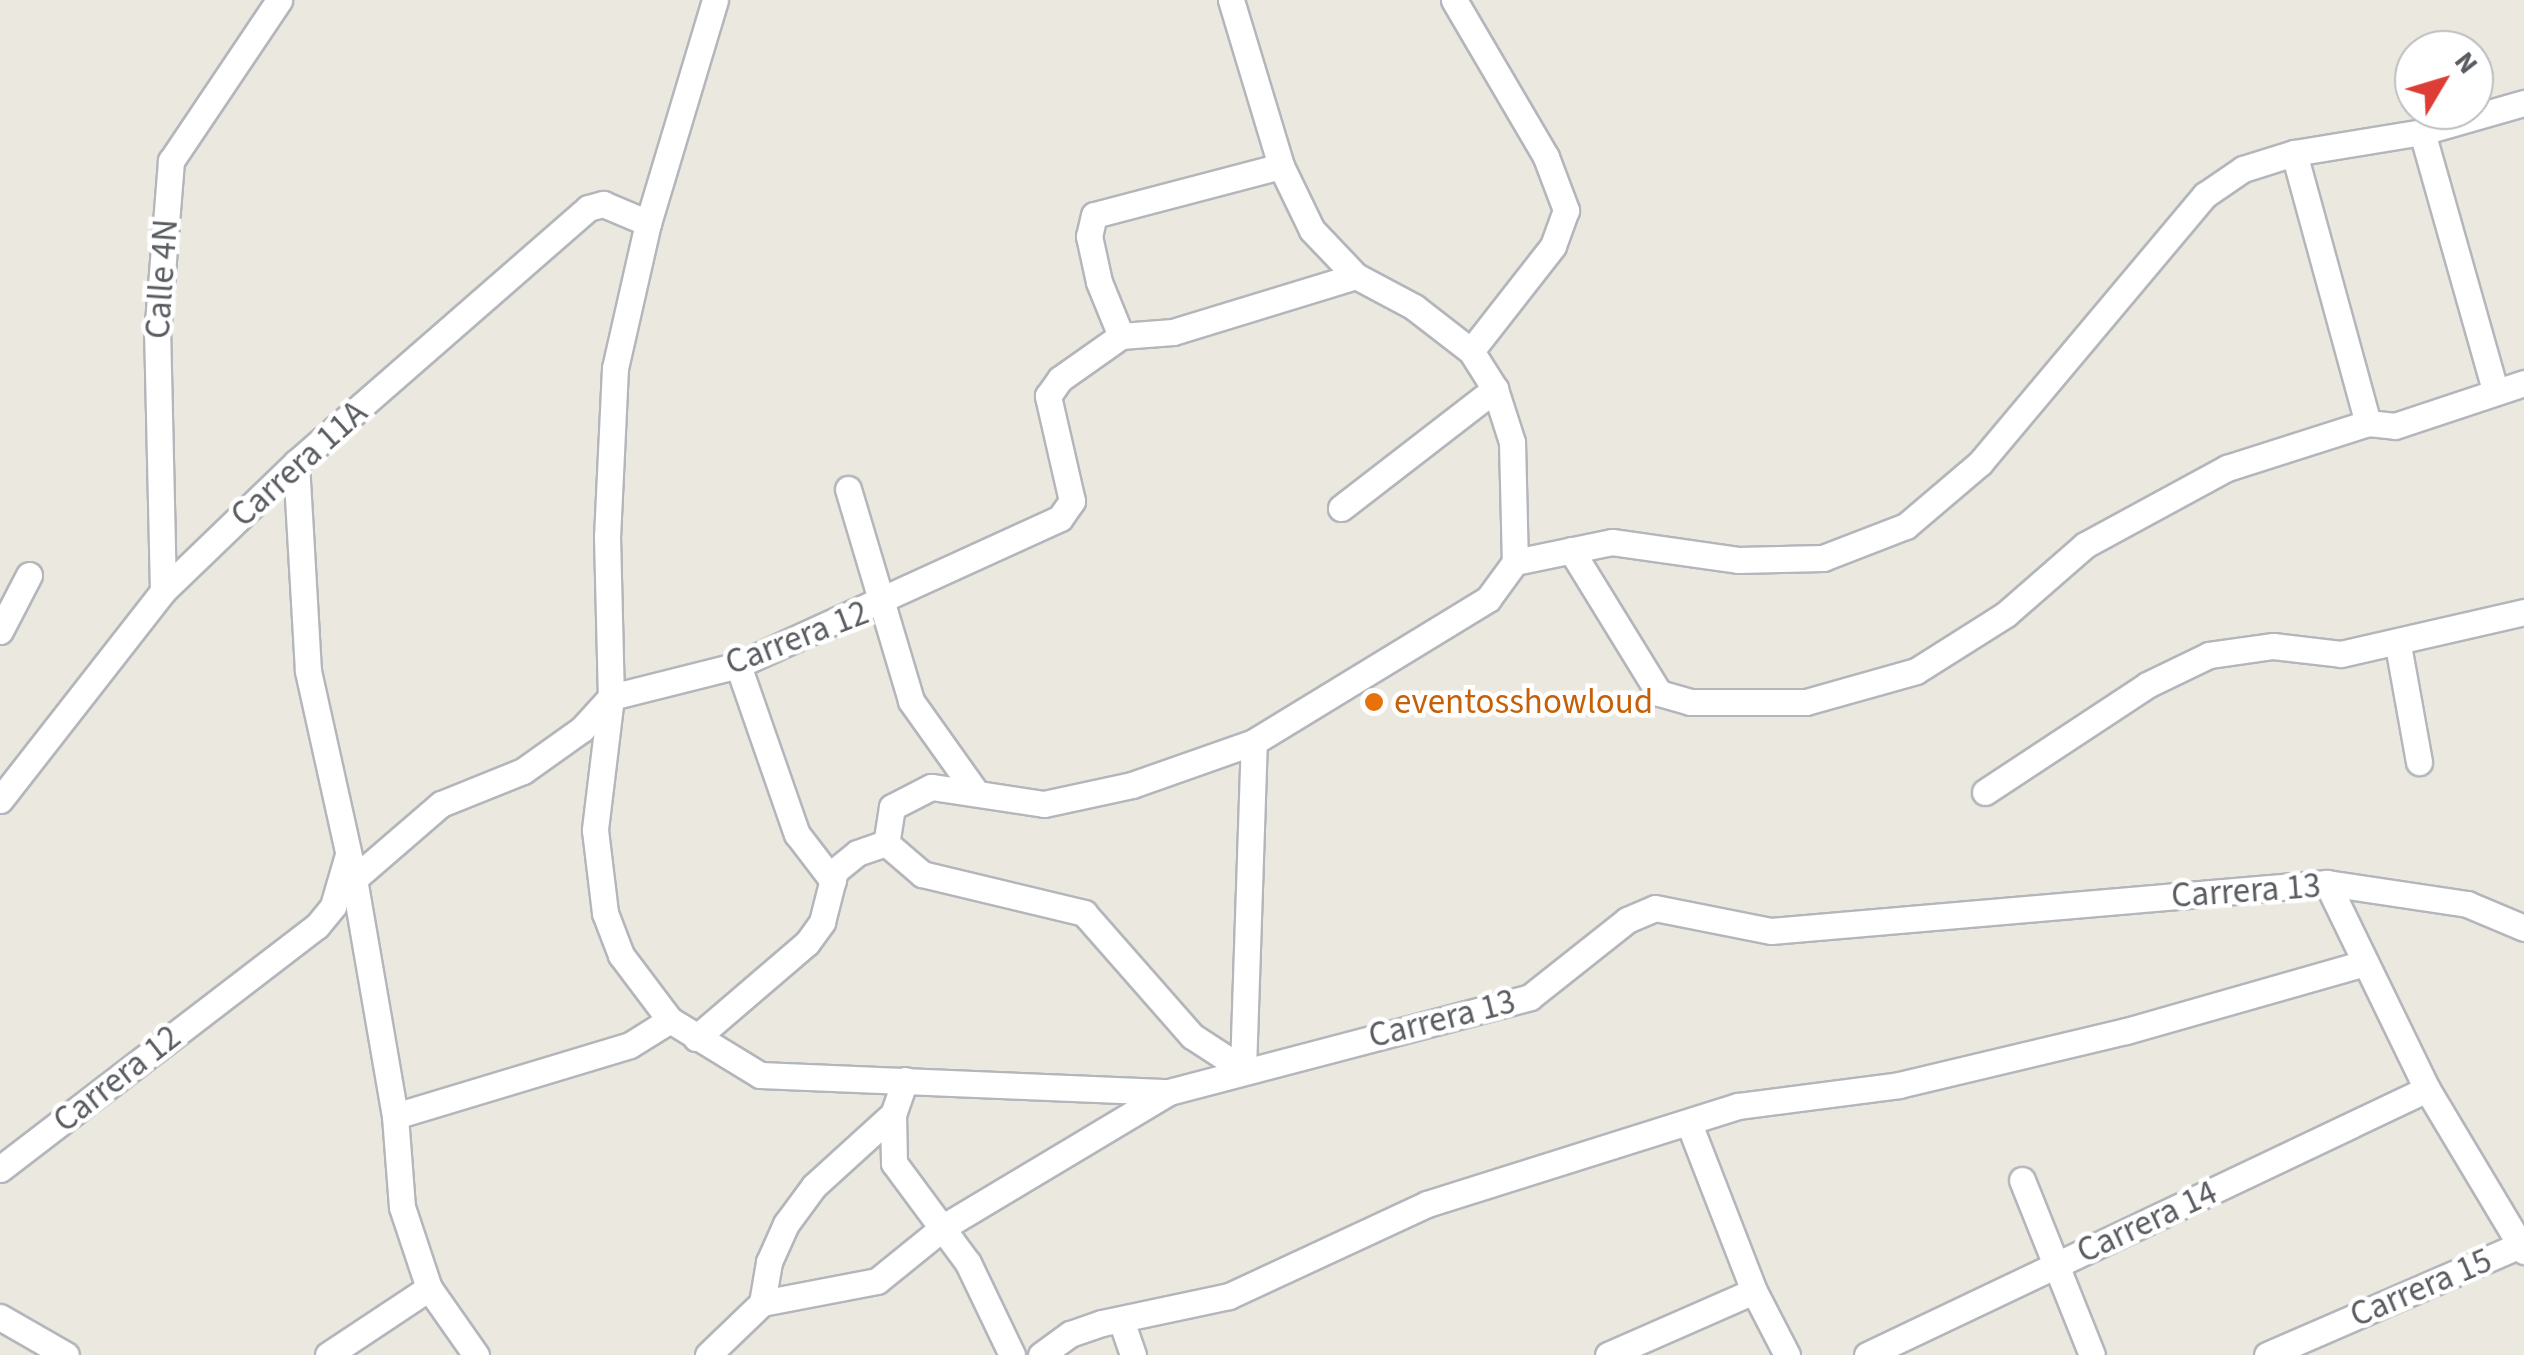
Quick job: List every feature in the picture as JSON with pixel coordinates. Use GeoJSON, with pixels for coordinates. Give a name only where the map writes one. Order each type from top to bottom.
{"type":"FeatureCollection","features":[{"type":"Feature","properties":{"kind":"street","name":"Calle 4N"},"geometry":{"type":"LineString","coordinates":[[162,591],[157,334],[171,161],[278,0]]}},
{"type":"Feature","properties":{"kind":"street"},"geometry":{"type":"LineString","coordinates":[[714,0],[648,223],[616,368],[607,536],[611,697],[595,830],[604,913],[621,955],[670,1020],[760,1075],[1169,1092]]}},
{"type":"Feature","properties":{"kind":"street"},"geometry":{"type":"LineString","coordinates":[[886,843],[892,807],[931,787],[975,791],[1036,804],[1056,802],[1132,784],[1254,742],[1488,598],[1515,562],[1512,442],[1495,389],[1471,350],[1414,307],[1356,276],[1312,230],[1281,166],[1231,0]]}},
{"type":"Feature","properties":{"kind":"street"},"geometry":{"type":"LineString","coordinates":[[1454,0],[1546,157],[1566,210],[1553,246],[1471,350]]}},
{"type":"Feature","properties":{"kind":"street"},"geometry":{"type":"LineString","coordinates":[[1515,562],[1571,550],[1636,543],[1738,560],[1823,558],[1906,526],[1980,463],[2205,195],[2243,169],[2294,153],[2422,132],[2524,103]]}},
{"type":"Feature","properties":{"kind":"street"},"geometry":{"type":"LineString","coordinates":[[2422,132],[2495,390]]}},
{"type":"Feature","properties":{"kind":"street"},"geometry":{"type":"LineString","coordinates":[[2294,153],[2368,423]]}},
{"type":"Feature","properties":{"kind":"street"},"geometry":{"type":"LineString","coordinates":[[1281,166],[1094,214],[1089,236],[1099,282],[1121,336],[1174,332],[1356,276]]}},
{"type":"Feature","properties":{"kind":"street","name":"Carrera 11A"},"geometry":{"type":"LineString","coordinates":[[0,800],[162,591],[296,463],[588,208],[603,204],[648,223]]}},
{"type":"Feature","properties":{"kind":"street","name":"Carrera 12"},"geometry":{"type":"LineString","coordinates":[[611,697],[738,666],[887,603],[984,548],[1060,518],[1072,501],[1048,396],[1060,379],[1121,336]]}},
{"type":"Feature","properties":{"kind":"street"},"geometry":{"type":"LineString","coordinates":[[1571,550],[1659,693],[1690,702],[1806,702],[1916,671],[2006,614],[2133,514],[2227,468],[2368,423],[2395,426],[2495,390],[2524,384]]}},
{"type":"Feature","properties":{"kind":"street"},"geometry":{"type":"LineString","coordinates":[[1341,508],[1495,389]]}},
{"type":"Feature","properties":{"kind":"street"},"geometry":{"type":"LineString","coordinates":[[296,463],[308,671],[350,868],[395,1116],[402,1207],[429,1288],[476,1355]]}},
{"type":"Feature","properties":{"kind":"street"},"geometry":{"type":"LineString","coordinates":[[848,489],[887,603],[911,701],[975,791]]}},
{"type":"Feature","properties":{"kind":"street"},"geometry":{"type":"LineString","coordinates":[[0,630],[29,575]]}},
{"type":"Feature","properties":{"kind":"street"},"geometry":{"type":"LineString","coordinates":[[1985,792],[2147,686],[2209,655],[2273,646],[2341,654],[2398,645],[2524,612]]}},
{"type":"Feature","properties":{"kind":"street"},"geometry":{"type":"LineString","coordinates":[[2398,645],[2419,762]]}},
{"type":"Feature","properties":{"kind":"street"},"geometry":{"type":"LineString","coordinates":[[738,666],[797,834],[833,881]]}},
{"type":"Feature","properties":{"kind":"street"},"geometry":{"type":"LineString","coordinates":[[350,868],[441,804],[522,771],[582,729],[611,697]]}},
{"type":"Feature","properties":{"kind":"street"},"geometry":{"type":"LineString","coordinates":[[1243,1069],[1254,742]]}},
{"type":"Feature","properties":{"kind":"street"},"geometry":{"type":"LineString","coordinates":[[886,843],[922,874],[1084,913],[1192,1036],[1243,1069]]}},
{"type":"Feature","properties":{"kind":"street"},"geometry":{"type":"LineString","coordinates":[[696,1038],[807,943],[822,922],[833,881],[857,853],[886,843]]}},
{"type":"Feature","properties":{"kind":"street","name":"Carrera 12"},"geometry":{"type":"LineString","coordinates":[[0,1170],[316,926],[333,906],[350,868]]}},
{"type":"Feature","properties":{"kind":"street"},"geometry":{"type":"LineString","coordinates":[[2327,883],[2427,1089],[2522,1248]]}},
{"type":"Feature","properties":{"kind":"street","name":"Carrera 13"},"geometry":{"type":"LineString","coordinates":[[762,1304],[867,1286],[945,1226],[1169,1092],[1243,1069],[1530,997],[1627,920],[1654,908],[1771,931],[2327,883],[2467,904],[2524,928]]}},
{"type":"Feature","properties":{"kind":"street"},"geometry":{"type":"LineString","coordinates":[[1041,1355],[1070,1334],[1229,1296],[1427,1204],[1690,1126],[1738,1106],[1898,1085],[2126,1032],[2364,963]]}},
{"type":"Feature","properties":{"kind":"street"},"geometry":{"type":"LineString","coordinates":[[395,1116],[630,1045],[670,1020]]}},
{"type":"Feature","properties":{"kind":"street"},"geometry":{"type":"LineString","coordinates":[[905,1080],[893,1114],[894,1162],[945,1226],[1012,1355]]}},
{"type":"Feature","properties":{"kind":"street","name":"Carrera 14"},"geometry":{"type":"LineString","coordinates":[[1866,1355],[2427,1089]]}},
{"type":"Feature","properties":{"kind":"street"},"geometry":{"type":"LineString","coordinates":[[708,1355],[762,1304],[769,1262],[786,1224],[814,1186],[893,1114]]}},
{"type":"Feature","properties":{"kind":"street"},"geometry":{"type":"LineString","coordinates":[[1690,1126],[1754,1291],[1787,1355]]}},
{"type":"Feature","properties":{"kind":"street"},"geometry":{"type":"LineString","coordinates":[[2022,1180],[2053,1266],[2092,1355]]}},
{"type":"Feature","properties":{"kind":"street","name":"Carrera 15"},"geometry":{"type":"LineString","coordinates":[[2267,1355],[2522,1248]]}},
{"type":"Feature","properties":{"kind":"street"},"geometry":{"type":"LineString","coordinates":[[328,1355],[429,1288]]}},
{"type":"Feature","properties":{"kind":"street"},"geometry":{"type":"LineString","coordinates":[[1608,1355],[1754,1291]]}},
{"type":"Feature","properties":{"kind":"street"},"geometry":{"type":"LineString","coordinates":[[0,1317],[66,1355]]}},
{"type":"Feature","properties":{"kind":"street"},"geometry":{"type":"LineString","coordinates":[[1122,1320],[1133,1355]]}},
{"type":"Feature","properties":{"kind":"place","name":"eventosshowloud"},"geometry":{"type":"Point","coordinates":[1374,702]}}]}
